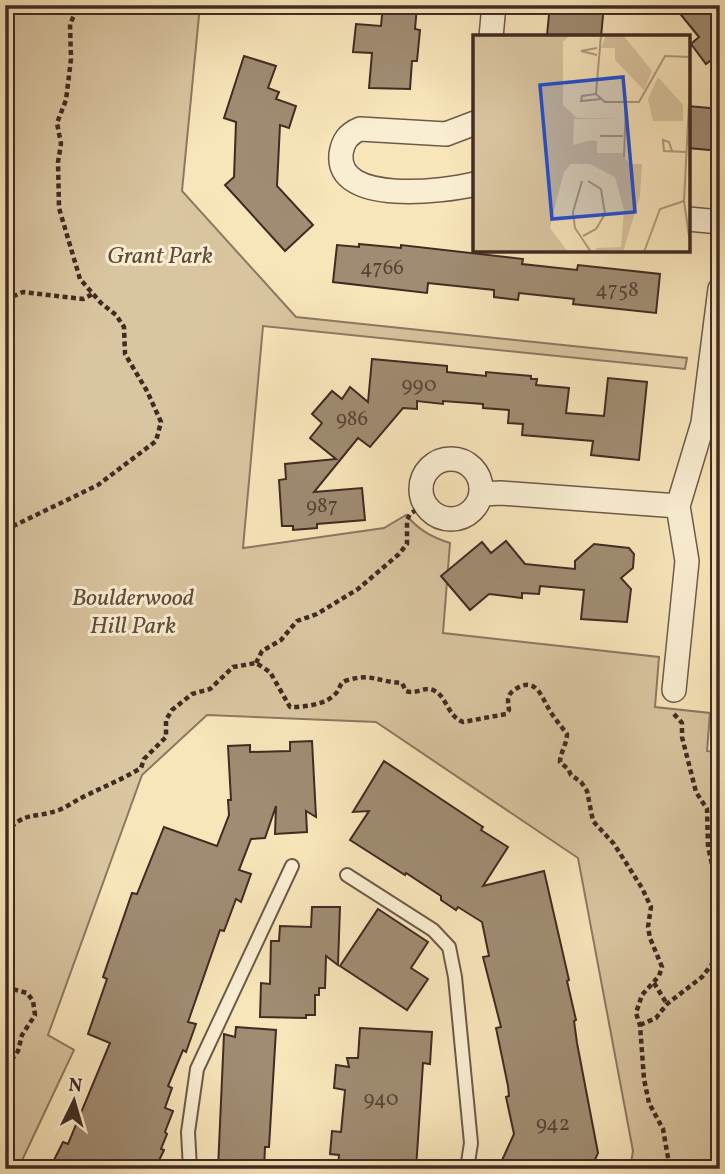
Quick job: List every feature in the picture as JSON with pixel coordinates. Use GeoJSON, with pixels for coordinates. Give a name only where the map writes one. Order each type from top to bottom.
{"type":"FeatureCollection","features":[{"type":"Feature","properties":{"kind":"street"},"geometry":{"type":"LineString","coordinates":[[491,35],[494,5]]}},
{"type":"Feature","properties":{"kind":"street"},"geometry":{"type":"LineString","coordinates":[[473,124],[446,134],[360,129],[345,140],[341,159],[344,171],[353,181],[365,187],[421,192],[473,184]]}},
{"type":"Feature","properties":{"kind":"street"},"geometry":{"type":"LineString","coordinates":[[690,219],[720,222]]}},
{"type":"Feature","properties":{"kind":"street"},"geometry":{"type":"LineString","coordinates":[[673,701],[687,561],[678,506],[703,423],[720,289]]}},
{"type":"Feature","properties":{"kind":"street"},"geometry":{"type":"LineString","coordinates":[[451,458],[471,465],[482,483],[482,494],[473,510],[457,519],[439,517],[425,504],[421,484],[425,473],[432,465],[451,458]]}},
{"type":"Feature","properties":{"kind":"street"},"geometry":{"type":"LineString","coordinates":[[482,494],[678,506]]}},
{"type":"Feature","properties":{"kind":"lane"},"geometry":{"type":"LineString","coordinates":[[190,1169],[188,1132],[197,1069],[292,866]]}},
{"type":"Feature","properties":{"kind":"lane"},"geometry":{"type":"LineString","coordinates":[[347,875],[433,930],[449,947],[456,976],[471,1143],[467,1169]]}},
{"type":"Feature","properties":{"kind":"path"},"geometry":{"type":"LineString","coordinates":[[5,530],[98,485],[156,441],[161,422],[147,391],[125,354],[124,327],[116,315],[80,279],[59,208],[58,162],[61,144],[57,123],[66,100],[71,59],[70,24],[79,5]]}},
{"type":"Feature","properties":{"kind":"path"},"geometry":{"type":"LineString","coordinates":[[5,300],[23,292],[83,299],[93,294]]}},
{"type":"Feature","properties":{"kind":"path"},"geometry":{"type":"LineString","coordinates":[[256,663],[262,651],[281,640],[296,621],[317,614],[358,589],[399,554],[407,544],[407,520],[410,514],[425,504]]}},
{"type":"Feature","properties":{"kind":"path"},"geometry":{"type":"LineString","coordinates":[[5,833],[15,822],[29,815],[58,811],[115,784],[141,768],[144,759],[166,737],[166,720],[172,710],[192,694],[210,689],[233,667],[256,663],[270,672],[290,706],[307,707],[336,694],[340,684],[365,676],[384,682],[402,683],[406,691],[412,693],[428,689],[435,691],[441,696],[449,712],[463,722],[506,714],[509,710],[510,693],[523,685],[532,686],[541,692],[550,711],[567,734],[560,762],[587,791],[593,821],[598,830],[604,832],[614,844],[651,907],[648,927],[650,938],[662,967],[659,976],[642,995],[636,1013],[640,1025],[644,1079],[649,1103],[663,1129],[670,1169]]}},
{"type":"Feature","properties":{"kind":"path"},"geometry":{"type":"LineString","coordinates":[[673,701],[682,723],[682,737],[696,792],[707,809],[708,847],[720,899]]}},
{"type":"Feature","properties":{"kind":"path"},"geometry":{"type":"LineString","coordinates":[[640,1025],[656,1018],[667,1003],[702,977],[716,959],[720,939]]}},
{"type":"Feature","properties":{"kind":"path"},"geometry":{"type":"LineString","coordinates":[[653,983],[667,1003]]}},
{"type":"Feature","properties":{"kind":"path"},"geometry":{"type":"LineString","coordinates":[[5,987],[27,993],[33,1001],[34,1015],[22,1035],[18,1051],[5,1069]]}},
{"type":"Feature","properties":{"kind":"green space","name":"Boulderwood Hill Park"},"geometry":{"type":"Polygon","coordinates":[[[5,5],[200,5],[182,191],[296,317],[687,358],[685,369],[263,326],[243,548],[384,528],[406,515],[426,532],[450,543],[443,633],[659,657],[655,707],[710,713],[707,751],[720,753],[718,1169],[630,1169],[633,1151],[578,858],[376,722],[207,715],[142,775],[48,1035],[74,1050],[18,1169],[5,1169],[5,5]]]}},
{"type":"Feature","properties":{"kind":"building"},"geometry":{"type":"Polygon","coordinates":[[[383,5],[417,7],[415,29],[420,30],[417,61],[412,61],[410,89],[369,88],[372,53],[353,52],[356,24],[381,26],[383,5]]]}},
{"type":"Feature","properties":{"kind":"building"},"geometry":{"type":"Polygon","coordinates":[[[550,5],[604,5],[601,35],[547,35],[550,5]]]}},
{"type":"Feature","properties":{"kind":"building"},"geometry":{"type":"Polygon","coordinates":[[[673,5],[720,5],[720,63],[715,57],[706,64],[691,44],[699,37],[673,5]]]}},
{"type":"Feature","properties":{"kind":"building"},"geometry":{"type":"Polygon","coordinates":[[[244,56],[276,66],[268,88],[279,92],[276,99],[296,106],[289,128],[280,125],[277,186],[313,225],[285,251],[225,185],[234,177],[236,122],[224,118],[244,56]]]}},
{"type":"Feature","properties":{"kind":"building"},"geometry":{"type":"Polygon","coordinates":[[[690,106],[720,109],[720,151],[690,148],[690,106]]]}},
{"type":"Feature","properties":{"kind":"building"},"geometry":{"type":"Polygon","coordinates":[[[359,244],[401,248],[401,245],[523,259],[522,264],[577,270],[578,265],[660,274],[656,313],[573,304],[574,299],[519,293],[518,300],[494,297],[494,290],[428,283],[427,293],[333,282],[337,245],[359,247],[359,244]]]}},
{"type":"Feature","properties":{"kind":"building"},"geometry":{"type":"Polygon","coordinates":[[[372,359],[447,366],[447,372],[486,376],[486,372],[531,376],[531,379],[537,379],[536,385],[569,388],[566,413],[604,416],[608,378],[647,382],[639,460],[591,455],[593,441],[522,435],[523,424],[508,423],[509,410],[483,408],[483,404],[417,401],[417,409],[403,408],[370,447],[358,438],[314,492],[362,488],[365,520],[317,524],[317,528],[293,530],[293,526],[282,526],[279,480],[286,479],[285,464],[336,459],[310,438],[322,423],[312,414],[332,391],[342,399],[350,387],[368,402],[372,359]]]}},
{"type":"Feature","properties":{"kind":"building"},"geometry":{"type":"Polygon","coordinates":[[[506,541],[525,564],[575,569],[575,561],[594,544],[629,548],[634,554],[633,568],[621,578],[631,589],[627,622],[581,619],[584,590],[540,586],[539,594],[522,593],[522,598],[489,594],[470,610],[441,576],[482,542],[491,553],[506,541]]]}},
{"type":"Feature","properties":{"kind":"building"},"geometry":{"type":"Polygon","coordinates":[[[312,741],[316,817],[306,811],[307,832],[275,834],[276,806],[265,838],[251,839],[239,870],[251,874],[241,902],[236,899],[224,931],[220,930],[188,1022],[196,1024],[186,1052],[183,1050],[168,1086],[172,1088],[165,1108],[173,1111],[161,1149],[164,1150],[155,1169],[67,1169],[53,1162],[63,1142],[68,1144],[110,1043],[88,1034],[107,979],[103,977],[132,893],[137,894],[164,827],[217,846],[229,815],[228,800],[231,800],[228,746],[250,745],[250,752],[290,751],[290,742],[312,741]]]}},
{"type":"Feature","properties":{"kind":"building"},"geometry":{"type":"Polygon","coordinates":[[[384,761],[483,827],[481,830],[508,847],[483,886],[544,871],[569,980],[567,981],[576,1020],[577,1043],[598,1153],[591,1169],[498,1169],[514,1134],[506,1097],[509,1096],[508,1086],[496,1028],[501,1027],[483,957],[489,956],[482,922],[458,907],[456,910],[441,900],[441,896],[350,840],[369,811],[353,812],[384,761]]]}},
{"type":"Feature","properties":{"kind":"building"},"geometry":{"type":"Polygon","coordinates":[[[312,907],[340,907],[338,965],[326,956],[325,988],[319,988],[319,995],[315,995],[315,1015],[306,1015],[306,1018],[260,1017],[261,983],[270,984],[271,941],[279,941],[280,926],[311,927],[312,907]]]}},
{"type":"Feature","properties":{"kind":"building"},"geometry":{"type":"Polygon","coordinates":[[[378,909],[428,942],[411,968],[428,979],[407,1010],[340,966],[378,909]]]}},
{"type":"Feature","properties":{"kind":"building"},"geometry":{"type":"Polygon","coordinates":[[[236,1027],[276,1030],[269,1147],[265,1147],[264,1169],[218,1169],[224,1034],[235,1037],[236,1027]]]}},
{"type":"Feature","properties":{"kind":"building"},"geometry":{"type":"Polygon","coordinates":[[[360,1028],[432,1032],[430,1064],[423,1063],[416,1169],[338,1169],[339,1155],[330,1154],[332,1131],[341,1132],[345,1090],[334,1088],[336,1065],[349,1067],[347,1058],[358,1058],[360,1028]]]}},
{"type":"Feature","properties":{"kind":"park label","name":"Grant Park"},"geometry":{"type":"Point","coordinates":[160,255]}}]}
